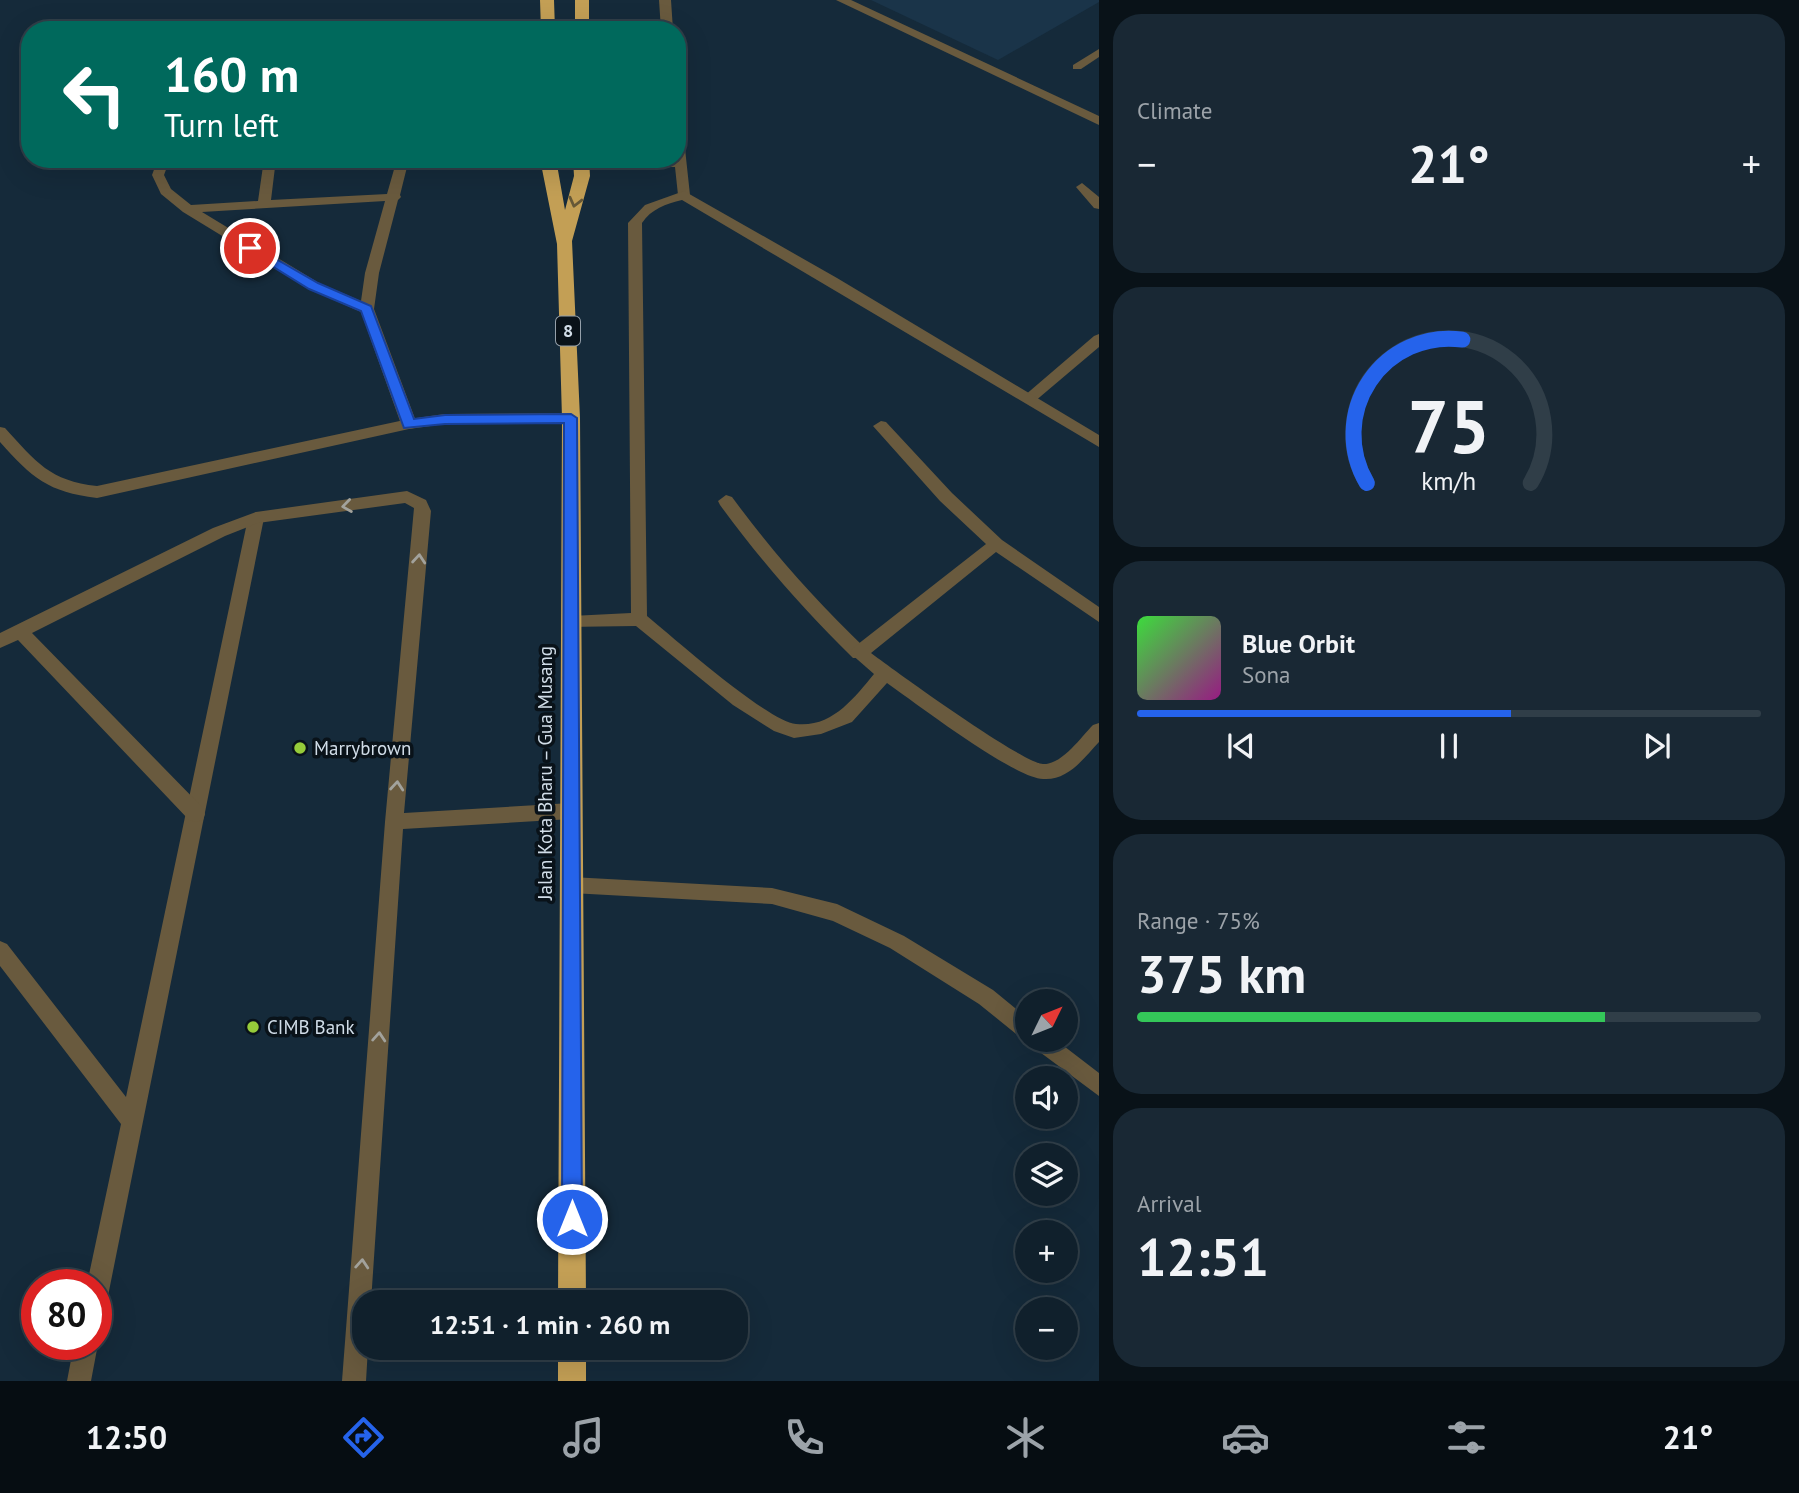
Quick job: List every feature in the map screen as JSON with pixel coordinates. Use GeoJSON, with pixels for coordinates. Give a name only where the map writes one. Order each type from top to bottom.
{"type":"FeatureCollection","features":[{"type":"Feature","properties":{"kind":"highway"},"geometry":{"type":"LineString","coordinates":[[547,0],[548,21]]}},
{"type":"Feature","properties":{"kind":"highway"},"geometry":{"type":"LineString","coordinates":[[582,0],[582,21]]}},
{"type":"Feature","properties":{"kind":"highway","name":"Jalan Kota Bharu – Gua Musang"},"geometry":{"type":"LineString","coordinates":[[549,168],[565,244],[571,418],[572,1290]]}},
{"type":"Feature","properties":{"kind":"highway","name":"Jalan Kota Bharu – Gua Musang"},"geometry":{"type":"LineString","coordinates":[[565,244],[582,168]]}},
{"type":"Feature","properties":{"kind":"highway"},"geometry":{"type":"LineString","coordinates":[[572,1360],[572,1381]]}},
{"type":"Feature","properties":{"kind":"street"},"geometry":{"type":"LineString","coordinates":[[664,0],[666,21]]}},
{"type":"Feature","properties":{"kind":"street"},"geometry":{"type":"LineString","coordinates":[[842,0],[1099,121]]}},
{"type":"Feature","properties":{"kind":"street"},"geometry":{"type":"LineString","coordinates":[[1077,67],[1099,52]]}},
{"type":"Feature","properties":{"kind":"street"},"geometry":{"type":"LineString","coordinates":[[161,168],[158,175],[166,191],[188,209],[314,286],[367,309]]}},
{"type":"Feature","properties":{"kind":"street"},"geometry":{"type":"LineString","coordinates":[[264,205],[269,168]]}},
{"type":"Feature","properties":{"kind":"street"},"geometry":{"type":"LineString","coordinates":[[401,168],[372,273],[367,309],[409,424]]}},
{"type":"Feature","properties":{"kind":"street"},"geometry":{"type":"LineString","coordinates":[[681,168],[684,195],[698,206],[832,281],[1099,442]]}},
{"type":"Feature","properties":{"kind":"street"},"geometry":{"type":"LineString","coordinates":[[1082,187],[1099,205]]}},
{"type":"Feature","properties":{"kind":"street"},"geometry":{"type":"LineString","coordinates":[[639,619],[635,223],[639,215],[650,207],[684,195]]}},
{"type":"Feature","properties":{"kind":"street"},"geometry":{"type":"LineString","coordinates":[[188,209],[395,197]]}},
{"type":"Feature","properties":{"kind":"street"},"geometry":{"type":"LineString","coordinates":[[1029,399],[1099,339]]}},
{"type":"Feature","properties":{"kind":"street"},"geometry":{"type":"LineString","coordinates":[[0,432],[45,481],[71,490],[97,492],[409,424],[445,419],[571,418]]}},
{"type":"Feature","properties":{"kind":"street"},"geometry":{"type":"LineString","coordinates":[[881,426],[946,497],[996,544],[1099,616]]}},
{"type":"Feature","properties":{"kind":"street"},"geometry":{"type":"LineString","coordinates":[[0,641],[219,532],[256,518],[407,497],[420,503],[423,511],[394,822],[354,1381]]}},
{"type":"Feature","properties":{"kind":"street"},"geometry":{"type":"LineString","coordinates":[[726,501],[769,559],[807,603],[859,653],[1023,765],[1043,772],[1062,768],[1099,730]]}},
{"type":"Feature","properties":{"kind":"street"},"geometry":{"type":"LineString","coordinates":[[102,1269],[256,518]]}},
{"type":"Feature","properties":{"kind":"street"},"geometry":{"type":"LineString","coordinates":[[859,653],[996,544]]}},
{"type":"Feature","properties":{"kind":"street"},"geometry":{"type":"LineString","coordinates":[[571,622],[639,619],[720,684],[775,723],[794,731],[811,729],[846,717],[885,673]]}},
{"type":"Feature","properties":{"kind":"street"},"geometry":{"type":"LineString","coordinates":[[20,631],[196,814]]}},
{"type":"Feature","properties":{"kind":"street"},"geometry":{"type":"LineString","coordinates":[[394,822],[571,811]]}},
{"type":"Feature","properties":{"kind":"street"},"geometry":{"type":"LineString","coordinates":[[571,884],[772,896],[837,913],[897,942],[986,997],[1015,1020]]}},
{"type":"Feature","properties":{"kind":"street"},"geometry":{"type":"LineString","coordinates":[[0,950],[132,1122]]}},
{"type":"Feature","properties":{"kind":"street"},"geometry":{"type":"LineString","coordinates":[[1055,1052],[1099,1086]]}},
{"type":"Feature","properties":{"kind":"street"},"geometry":{"type":"LineString","coordinates":[[79,1381],[83,1360]]}},
{"type":"Feature","properties":{"kind":"shaded area"},"geometry":{"type":"Polygon","coordinates":[[[871,0],[1099,0],[1099,2],[998,60],[871,0]]]}},
{"type":"Feature","properties":{"kind":"place","name":"Marrybrown"},"geometry":{"type":"Point","coordinates":[300,748]}},
{"type":"Feature","properties":{"kind":"place","name":"CIMB Bank"},"geometry":{"type":"Point","coordinates":[253,1027]}},
{"type":"Feature","properties":{"kind":"route"},"geometry":{"type":"LineString","coordinates":[[250,248],[314,286],[367,309],[409,424],[445,419],[571,418],[572,1219]]}}]}
